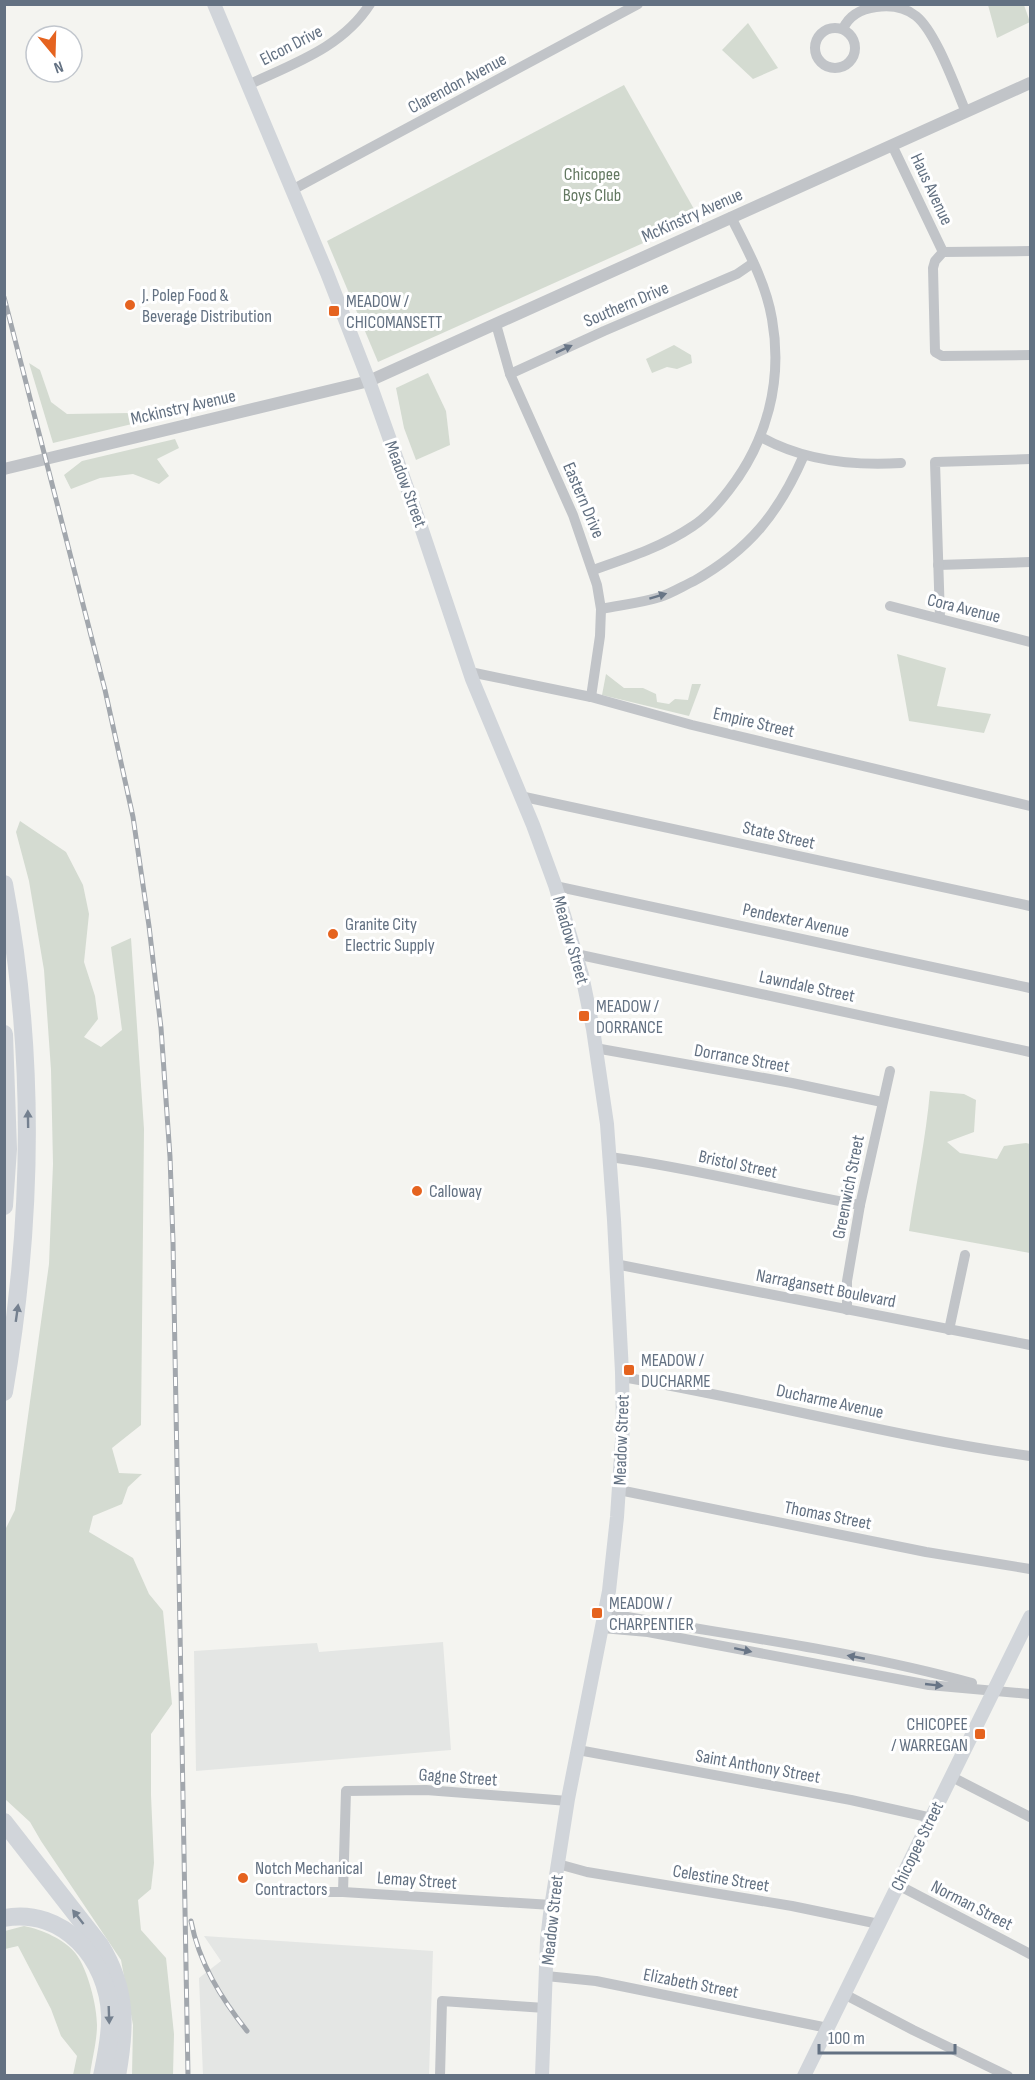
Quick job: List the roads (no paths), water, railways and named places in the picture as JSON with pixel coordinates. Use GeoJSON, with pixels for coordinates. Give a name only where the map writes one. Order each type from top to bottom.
{"type":"FeatureCollection","features":[{"type":"Feature","properties":{"kind":"highway"},"geometry":{"type":"LineString","coordinates":[[4,884],[24,1021],[28,1163],[20,1286],[4,1392]]}},
{"type":"Feature","properties":{"kind":"highway"},"geometry":{"type":"LineString","coordinates":[[4,1034],[8,1149],[4,1206]]}},
{"type":"Feature","properties":{"kind":"highway"},"geometry":{"type":"LineString","coordinates":[[4,1822],[100,1945],[112,1966],[119,1985],[123,2010],[123,2037],[114,2074]]}},
{"type":"Feature","properties":{"kind":"highway"},"geometry":{"type":"LineString","coordinates":[[4,1918],[33,1917],[63,1928],[80,1942],[95,1963],[103,1979],[110,2014],[109,2038],[114,2074]]}},
{"type":"Feature","properties":{"kind":"main road","name":"Meadow Street"},"geometry":{"type":"LineString","coordinates":[[214,4],[369,381],[422,527],[470,672],[555,886],[582,975],[595,1048],[607,1124],[614,1220],[623,1426],[615,1538],[605,1613],[568,1801],[552,1905],[546,1976],[542,2076]]}},
{"type":"Feature","properties":{"kind":"main road","name":"Chicopee Street"},"geometry":{"type":"LineString","coordinates":[[804,2076],[1030,1617]]}},
{"type":"Feature","properties":{"kind":"street","name":"Elcon Drive"},"geometry":{"type":"LineString","coordinates":[[248,85],[334,42],[350,30],[370,4]]}},
{"type":"Feature","properties":{"kind":"street","name":"Clarendon Avenue"},"geometry":{"type":"LineString","coordinates":[[292,190],[638,4]]}},
{"type":"Feature","properties":{"kind":"street"},"geometry":{"type":"LineString","coordinates":[[843,29],[852,16],[872,8],[895,7],[916,16],[931,36],[966,112]]}},
{"type":"Feature","properties":{"kind":"street","name":"McKinstry Avenue"},"geometry":{"type":"LineString","coordinates":[[369,381],[1030,83]]}},
{"type":"Feature","properties":{"kind":"street","name":"Haus Avenue"},"geometry":{"type":"LineString","coordinates":[[892,145],[943,252],[935,261],[933,268],[935,352],[942,356],[1030,355]]}},
{"type":"Feature","properties":{"kind":"street"},"geometry":{"type":"LineString","coordinates":[[593,570],[639,554],[695,524],[722,499],[732,486],[746,466],[761,437],[771,408],[776,364],[772,319],[765,291],[731,217]]}},
{"type":"Feature","properties":{"kind":"street"},"geometry":{"type":"LineString","coordinates":[[943,252],[1030,251]]}},
{"type":"Feature","properties":{"kind":"street","name":"Southern Drive"},"geometry":{"type":"LineString","coordinates":[[510,374],[737,274],[753,263]]}},
{"type":"Feature","properties":{"kind":"street","name":"Eastern Drive"},"geometry":{"type":"LineString","coordinates":[[496,324],[510,374],[566,498],[593,570],[601,609],[598,660],[591,697]]}},
{"type":"Feature","properties":{"kind":"street","name":"Mckinstry Avenue"},"geometry":{"type":"LineString","coordinates":[[4,469],[224,415],[325,394],[369,381]]}},
{"type":"Feature","properties":{"kind":"street"},"geometry":{"type":"LineString","coordinates":[[761,437],[784,450],[828,461],[865,465],[901,463]]}},
{"type":"Feature","properties":{"kind":"street"},"geometry":{"type":"LineString","coordinates":[[601,609],[662,597],[710,571],[732,556],[770,519],[804,455]]}},
{"type":"Feature","properties":{"kind":"street"},"geometry":{"type":"LineString","coordinates":[[940,618],[934,462],[1030,459]]}},
{"type":"Feature","properties":{"kind":"street"},"geometry":{"type":"LineString","coordinates":[[939,565],[1030,562]]}},
{"type":"Feature","properties":{"kind":"street","name":"Cora Avenue"},"geometry":{"type":"LineString","coordinates":[[890,606],[1030,642]]}},
{"type":"Feature","properties":{"kind":"street","name":"Empire Street"},"geometry":{"type":"LineString","coordinates":[[470,672],[591,697],[692,725],[1030,806]]}},
{"type":"Feature","properties":{"kind":"street","name":"State Street"},"geometry":{"type":"LineString","coordinates":[[520,796],[1030,906]]}},
{"type":"Feature","properties":{"kind":"street","name":"Pendexter Avenue"},"geometry":{"type":"LineString","coordinates":[[555,886],[1030,988]]}},
{"type":"Feature","properties":{"kind":"street","name":"Lawndale Street"},"geometry":{"type":"LineString","coordinates":[[576,954],[1030,1052]]}},
{"type":"Feature","properties":{"kind":"street","name":"Dorrance Street"},"geometry":{"type":"LineString","coordinates":[[595,1048],[792,1083],[882,1102]]}},
{"type":"Feature","properties":{"kind":"street","name":"Greenwich Street"},"geometry":{"type":"LineString","coordinates":[[847,1310],[847,1281],[860,1205],[890,1071]]}},
{"type":"Feature","properties":{"kind":"street","name":"Bristol Street"},"geometry":{"type":"LineString","coordinates":[[609,1157],[663,1164],[792,1193],[860,1205]]}},
{"type":"Feature","properties":{"kind":"street"},"geometry":{"type":"LineString","coordinates":[[949,1330],[964,1255]]}},
{"type":"Feature","properties":{"kind":"street","name":"Narragansett Boulevard"},"geometry":{"type":"LineString","coordinates":[[615,1264],[1030,1345]]}},
{"type":"Feature","properties":{"kind":"street","name":"Ducharme Avenue"},"geometry":{"type":"LineString","coordinates":[[622,1377],[668,1384],[1030,1456]]}},
{"type":"Feature","properties":{"kind":"street","name":"Thomas Street"},"geometry":{"type":"LineString","coordinates":[[619,1490],[926,1552],[1030,1569]]}},
{"type":"Feature","properties":{"kind":"street"},"geometry":{"type":"LineString","coordinates":[[605,1613],[717,1631],[933,1673],[995,1690]]}},
{"type":"Feature","properties":{"kind":"street"},"geometry":{"type":"LineString","coordinates":[[602,1628],[648,1632],[929,1685],[1030,1694]]}},
{"type":"Feature","properties":{"kind":"street"},"geometry":{"type":"LineString","coordinates":[[715,1644],[717,1631]]}},
{"type":"Feature","properties":{"kind":"street"},"geometry":{"type":"LineString","coordinates":[[799,1660],[801,1647]]}},
{"type":"Feature","properties":{"kind":"street"},"geometry":{"type":"LineString","coordinates":[[889,1677],[892,1665]]}},
{"type":"Feature","properties":{"kind":"street","name":"Saint Anthony Street"},"geometry":{"type":"LineString","coordinates":[[578,1750],[851,1800],[932,1818]]}},
{"type":"Feature","properties":{"kind":"street"},"geometry":{"type":"LineString","coordinates":[[952,1777],[1030,1817]]}},
{"type":"Feature","properties":{"kind":"street","name":"Gagne Street"},"geometry":{"type":"LineString","coordinates":[[343,1892],[346,1791],[426,1790],[568,1801]]}},
{"type":"Feature","properties":{"kind":"street","name":"Celestine Street"},"geometry":{"type":"LineString","coordinates":[[558,1864],[587,1872],[792,1906],[879,1924]]}},
{"type":"Feature","properties":{"kind":"street","name":"Norman Street"},"geometry":{"type":"LineString","coordinates":[[898,1885],[1030,1954]]}},
{"type":"Feature","properties":{"kind":"street","name":"Lemay Street"},"geometry":{"type":"LineString","coordinates":[[280,1892],[343,1892],[552,1905]]}},
{"type":"Feature","properties":{"kind":"street","name":"Elizabeth Street"},"geometry":{"type":"LineString","coordinates":[[546,1976],[596,1981],[828,2028]]}},
{"type":"Feature","properties":{"kind":"street"},"geometry":{"type":"LineString","coordinates":[[844,1994],[1008,2076]]}},
{"type":"Feature","properties":{"kind":"street"},"geometry":{"type":"LineString","coordinates":[[440,2076],[442,2001],[545,2008]]}},
{"type":"Feature","properties":{"kind":"railway"},"geometry":{"type":"LineString","coordinates":[[4,297],[105,690],[133,817],[161,1028],[173,1242],[188,2076]]}},
{"type":"Feature","properties":{"kind":"railway"},"geometry":{"type":"LineString","coordinates":[[191,1921],[205,1966],[228,2006],[247,2031]]}},
{"type":"Feature","properties":{"kind":"place","name":"J. Polep Food & Beverage Distribution"},"geometry":{"type":"Point","coordinates":[130,305]}},
{"type":"Feature","properties":{"kind":"place","name":"MEADOW / CHICOMANSETT"},"geometry":{"type":"Point","coordinates":[334,311]}},
{"type":"Feature","properties":{"kind":"place","name":"Granite City Electric Supply"},"geometry":{"type":"Point","coordinates":[333,934]}},
{"type":"Feature","properties":{"kind":"place","name":"MEADOW / DORRANCE"},"geometry":{"type":"Point","coordinates":[584,1016]}},
{"type":"Feature","properties":{"kind":"place","name":"Calloway"},"geometry":{"type":"Point","coordinates":[417,1191]}},
{"type":"Feature","properties":{"kind":"place","name":"MEADOW / DUCHARME"},"geometry":{"type":"Point","coordinates":[629,1370]}},
{"type":"Feature","properties":{"kind":"place","name":"MEADOW / CHARPENTIER"},"geometry":{"type":"Point","coordinates":[597,1613]}},
{"type":"Feature","properties":{"kind":"place","name":"CHICOPEE / WARREGAN"},"geometry":{"type":"Point","coordinates":[980,1734]}},
{"type":"Feature","properties":{"kind":"place","name":"Notch Mechanical Contractors"},"geometry":{"type":"Point","coordinates":[243,1878]}},
{"type":"Feature","properties":{"kind":"park label","name":"Chicopee Boys Club"},"geometry":{"type":"Point","coordinates":[592,184]}}]}
